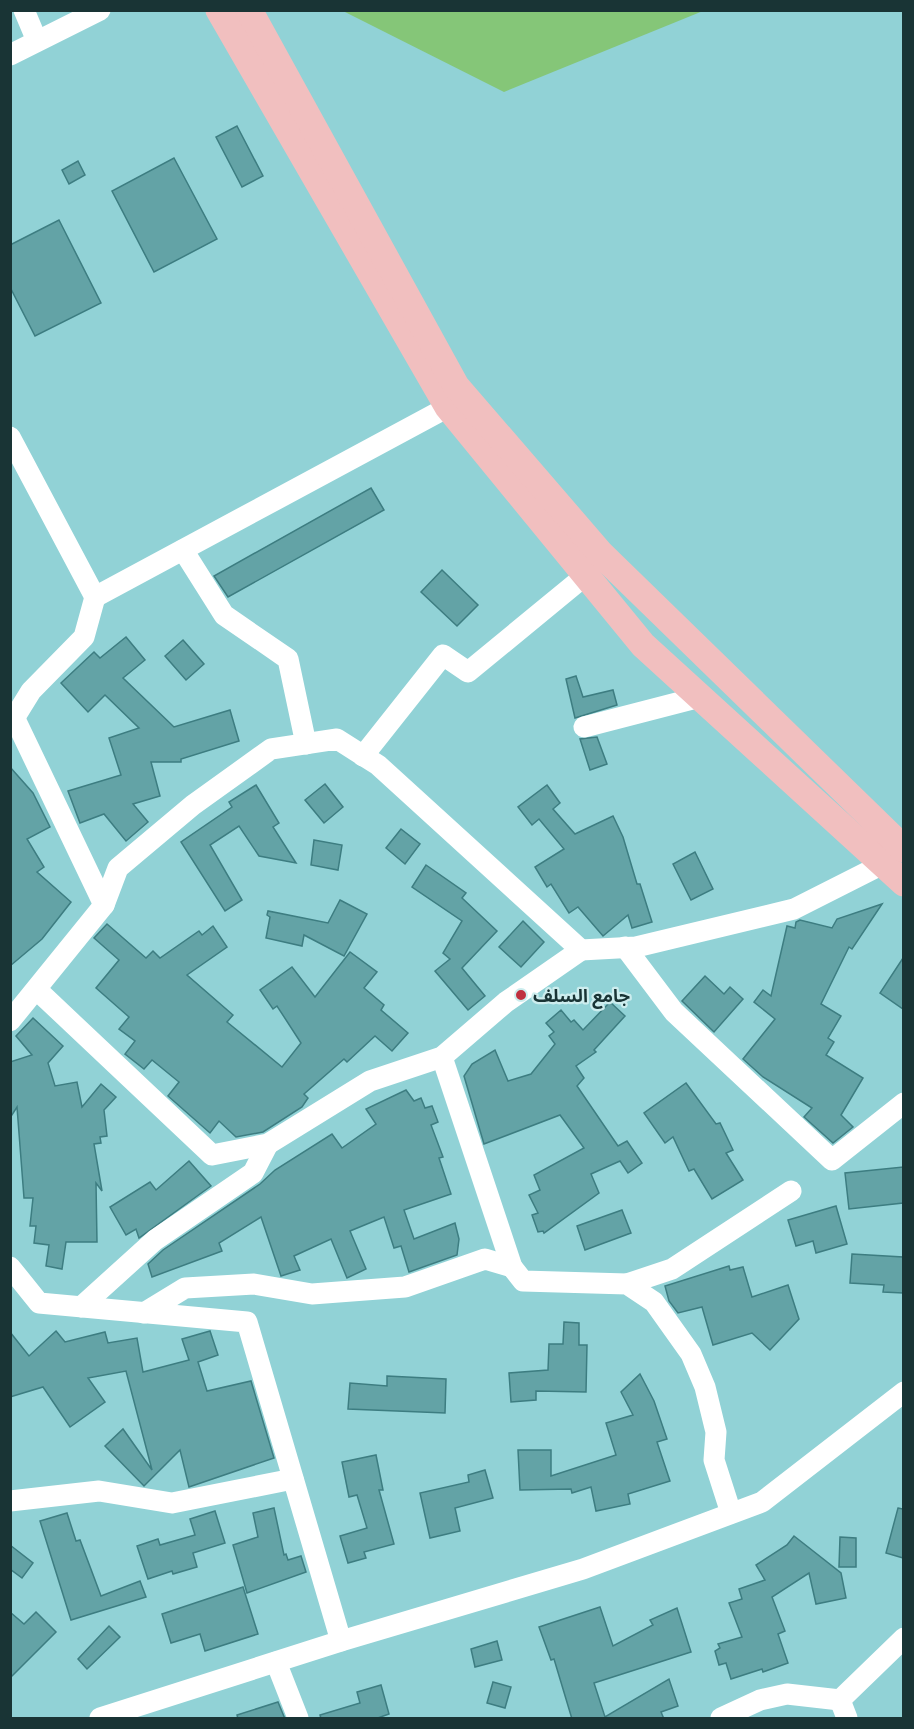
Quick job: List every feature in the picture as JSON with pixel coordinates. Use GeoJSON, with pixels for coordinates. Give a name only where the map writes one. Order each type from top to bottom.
{"type":"FeatureCollection","features":[{"type":"Feature","properties":{"kind":"main road"},"geometry":{"type":"LineString","coordinates":[[219,10],[448,407],[643,645],[700,697],[893,857]]}},
{"type":"Feature","properties":{"kind":"main road"},"geometry":{"type":"LineString","coordinates":[[249,10],[456,386],[601,554],[893,857],[903,883]]}},
{"type":"Feature","properties":{"kind":"street"},"geometry":{"type":"LineString","coordinates":[[24,10],[37,41]]}},
{"type":"Feature","properties":{"kind":"street"},"geometry":{"type":"LineString","coordinates":[[10,55],[100,10]]}},
{"type":"Feature","properties":{"kind":"street"},"geometry":{"type":"LineString","coordinates":[[95,597],[448,407]]}},
{"type":"Feature","properties":{"kind":"street"},"geometry":{"type":"LineString","coordinates":[[10,437],[95,597],[84,637],[31,691],[13,722],[104,905]]}},
{"type":"Feature","properties":{"kind":"street"},"geometry":{"type":"LineString","coordinates":[[183,549],[224,615],[288,659],[306,744]]}},
{"type":"Feature","properties":{"kind":"street"},"geometry":{"type":"LineString","coordinates":[[363,756],[443,655],[468,672],[585,575]]}},
{"type":"Feature","properties":{"kind":"street"},"geometry":{"type":"LineString","coordinates":[[584,727],[700,697]]}},
{"type":"Feature","properties":{"kind":"street"},"geometry":{"type":"LineString","coordinates":[[10,1021],[104,905],[118,868],[193,805],[271,749],[337,739],[378,765],[581,950]]}},
{"type":"Feature","properties":{"kind":"street"},"geometry":{"type":"LineString","coordinates":[[36,989],[212,1155],[268,1144],[370,1081],[442,1058],[506,1002],[581,950],[625,947],[794,909],[893,857]]}},
{"type":"Feature","properties":{"kind":"street"},"geometry":{"type":"LineString","coordinates":[[625,947],[674,1012],[832,1160],[903,1103]]}},
{"type":"Feature","properties":{"kind":"street"},"geometry":{"type":"LineString","coordinates":[[442,1058],[512,1267],[524,1281],[627,1284],[672,1269],[791,1191]]}},
{"type":"Feature","properties":{"kind":"street"},"geometry":{"type":"LineString","coordinates":[[81,1307],[155,1240],[253,1173],[268,1144]]}},
{"type":"Feature","properties":{"kind":"street"},"geometry":{"type":"LineString","coordinates":[[144,1313],[185,1288],[254,1284],[312,1294],[405,1287],[485,1259],[512,1267]]}},
{"type":"Feature","properties":{"kind":"street"},"geometry":{"type":"LineString","coordinates":[[10,1268],[39,1303],[247,1322],[341,1641]]}},
{"type":"Feature","properties":{"kind":"street"},"geometry":{"type":"LineString","coordinates":[[627,1284],[654,1302],[691,1354],[705,1387],[716,1432],[714,1460],[730,1513]]}},
{"type":"Feature","properties":{"kind":"street"},"geometry":{"type":"LineString","coordinates":[[100,1719],[341,1641],[583,1569],[762,1502],[903,1392]]}},
{"type":"Feature","properties":{"kind":"street"},"geometry":{"type":"LineString","coordinates":[[10,1501],[99,1491],[172,1503],[293,1479]]}},
{"type":"Feature","properties":{"kind":"street"},"geometry":{"type":"LineString","coordinates":[[721,1719],[760,1700],[787,1694],[843,1709],[903,1638]]}},
{"type":"Feature","properties":{"kind":"street"},"geometry":{"type":"LineString","coordinates":[[276,1662],[298,1719]]}},
{"type":"Feature","properties":{"kind":"green space"},"geometry":{"type":"Polygon","coordinates":[[[343,11],[703,11],[504,92],[343,11]]]}},
{"type":"Feature","properties":{"kind":"building"},"geometry":{"type":"Polygon","coordinates":[[[237,126],[263,176],[242,187],[216,137],[237,126]]]}},
{"type":"Feature","properties":{"kind":"building"},"geometry":{"type":"Polygon","coordinates":[[[174,158],[217,239],[154,272],[112,191],[174,158]]]}},
{"type":"Feature","properties":{"kind":"building"},"geometry":{"type":"Polygon","coordinates":[[[78,161],[85,175],[69,184],[62,170],[78,161]]]}},
{"type":"Feature","properties":{"kind":"building"},"geometry":{"type":"Polygon","coordinates":[[[59,220],[101,303],[35,336],[10,287],[10,245],[59,220]]]}},
{"type":"Feature","properties":{"kind":"building"},"geometry":{"type":"Polygon","coordinates":[[[371,488],[384,510],[228,597],[214,576],[371,488]]]}},
{"type":"Feature","properties":{"kind":"building"},"geometry":{"type":"Polygon","coordinates":[[[442,570],[478,605],[457,626],[421,592],[442,570]]]}},
{"type":"Feature","properties":{"kind":"building"},"geometry":{"type":"Polygon","coordinates":[[[126,637],[145,660],[123,678],[174,727],[230,710],[239,741],[181,759],[181,762],[151,762],[160,796],[133,804],[148,822],[126,841],[104,814],[80,823],[68,791],[121,775],[109,738],[139,728],[105,695],[88,712],[61,683],[94,652],[100,658],[126,637]]]}},
{"type":"Feature","properties":{"kind":"building"},"geometry":{"type":"Polygon","coordinates":[[[183,640],[204,664],[186,680],[165,656],[183,640]]]}},
{"type":"Feature","properties":{"kind":"building"},"geometry":{"type":"Polygon","coordinates":[[[576,676],[583,697],[613,690],[617,705],[575,718],[566,679],[576,676]]]}},
{"type":"Feature","properties":{"kind":"building"},"geometry":{"type":"Polygon","coordinates":[[[597,737],[607,764],[590,770],[580,739],[597,737]]]}},
{"type":"Feature","properties":{"kind":"building"},"geometry":{"type":"Polygon","coordinates":[[[10,767],[33,793],[50,827],[27,839],[44,867],[37,872],[71,902],[42,939],[10,966],[10,767]]]}},
{"type":"Feature","properties":{"kind":"building"},"geometry":{"type":"Polygon","coordinates":[[[325,784],[343,807],[324,823],[305,800],[325,784]]]}},
{"type":"Feature","properties":{"kind":"building"},"geometry":{"type":"Polygon","coordinates":[[[256,785],[279,823],[273,827],[296,863],[259,856],[239,826],[210,845],[242,900],[225,911],[181,842],[232,807],[229,802],[256,785]]]}},
{"type":"Feature","properties":{"kind":"building"},"geometry":{"type":"Polygon","coordinates":[[[547,785],[560,803],[553,809],[575,834],[613,816],[623,837],[637,884],[640,884],[652,922],[632,928],[628,915],[603,936],[578,907],[569,913],[551,884],[547,887],[535,867],[564,849],[539,819],[532,825],[518,807],[547,785]]]}},
{"type":"Feature","properties":{"kind":"building"},"geometry":{"type":"Polygon","coordinates":[[[401,829],[420,844],[405,864],[386,848],[401,829]]]}},
{"type":"Feature","properties":{"kind":"building"},"geometry":{"type":"Polygon","coordinates":[[[314,840],[342,845],[338,870],[311,865],[314,840]]]}},
{"type":"Feature","properties":{"kind":"building"},"geometry":{"type":"Polygon","coordinates":[[[695,852],[713,889],[691,900],[673,864],[695,852]]]}},
{"type":"Feature","properties":{"kind":"building"},"geometry":{"type":"Polygon","coordinates":[[[426,865],[466,893],[462,898],[497,931],[462,968],[485,996],[468,1010],[435,971],[450,959],[443,953],[462,921],[412,887],[426,865]]]}},
{"type":"Feature","properties":{"kind":"building"},"geometry":{"type":"Polygon","coordinates":[[[340,900],[367,914],[344,956],[304,935],[302,946],[266,938],[270,917],[267,915],[268,911],[328,923],[340,900]]]}},
{"type":"Feature","properties":{"kind":"building"},"geometry":{"type":"Polygon","coordinates":[[[882,904],[852,949],[849,947],[821,1004],[841,1016],[828,1038],[834,1042],[826,1055],[863,1078],[841,1115],[853,1127],[833,1143],[804,1117],[812,1108],[763,1077],[743,1059],[775,1019],[754,1002],[763,990],[771,996],[787,926],[795,928],[796,922],[800,920],[832,928],[837,919],[882,904]]]}},
{"type":"Feature","properties":{"kind":"building"},"geometry":{"type":"Polygon","coordinates":[[[523,921],[544,942],[521,967],[499,947],[523,921]]]}},
{"type":"Feature","properties":{"kind":"building"},"geometry":{"type":"Polygon","coordinates":[[[107,924],[146,958],[153,951],[160,958],[199,931],[202,935],[213,926],[227,947],[187,975],[233,1015],[227,1022],[282,1067],[301,1043],[277,1006],[273,1009],[260,990],[292,967],[315,997],[350,952],[377,972],[364,988],[384,1005],[381,1010],[408,1033],[392,1051],[375,1036],[347,1062],[344,1059],[304,1094],[308,1098],[302,1107],[263,1132],[236,1137],[219,1121],[210,1133],[168,1096],[179,1082],[152,1060],[144,1069],[125,1054],[135,1041],[119,1029],[129,1017],[96,988],[119,960],[94,938],[107,924]]]}},
{"type":"Feature","properties":{"kind":"building"},"geometry":{"type":"Polygon","coordinates":[[[903,958],[903,1009],[880,993],[903,958]]]}},
{"type":"Feature","properties":{"kind":"building"},"geometry":{"type":"Polygon","coordinates":[[[705,976],[724,994],[730,987],[743,999],[714,1032],[682,1001],[705,976]]]}},
{"type":"Feature","properties":{"kind":"building"},"geometry":{"type":"Polygon","coordinates":[[[610,1002],[625,1016],[594,1050],[596,1052],[576,1066],[584,1078],[577,1086],[618,1146],[627,1141],[642,1163],[628,1173],[620,1161],[591,1174],[599,1193],[544,1233],[543,1231],[538,1232],[532,1215],[538,1213],[529,1195],[540,1190],[534,1175],[584,1148],[560,1115],[484,1144],[464,1076],[472,1064],[495,1050],[508,1081],[531,1074],[555,1044],[549,1036],[554,1032],[546,1023],[561,1010],[571,1022],[574,1020],[583,1030],[610,1002]]]}},
{"type":"Feature","properties":{"kind":"building"},"geometry":{"type":"Polygon","coordinates":[[[33,1018],[63,1046],[48,1063],[55,1086],[77,1082],[82,1107],[101,1084],[116,1097],[104,1110],[107,1136],[100,1137],[101,1143],[94,1144],[102,1191],[96,1183],[97,1242],[66,1242],[62,1269],[46,1266],[49,1245],[34,1243],[36,1226],[30,1226],[33,1198],[24,1198],[17,1107],[10,1118],[10,1062],[32,1055],[16,1036],[33,1018]]]}},
{"type":"Feature","properties":{"kind":"building"},"geometry":{"type":"Polygon","coordinates":[[[686,1083],[716,1124],[720,1123],[733,1150],[726,1153],[743,1180],[712,1199],[694,1169],[689,1171],[673,1137],[665,1143],[644,1113],[686,1083]]]}},
{"type":"Feature","properties":{"kind":"building"},"geometry":{"type":"Polygon","coordinates":[[[406,1090],[414,1101],[421,1098],[425,1108],[432,1106],[438,1122],[431,1125],[443,1157],[439,1158],[451,1194],[404,1210],[414,1239],[455,1223],[459,1239],[457,1255],[409,1272],[401,1246],[394,1248],[384,1217],[350,1231],[366,1269],[347,1278],[331,1239],[294,1256],[300,1270],[281,1276],[261,1217],[219,1243],[222,1251],[152,1277],[148,1264],[163,1250],[260,1184],[275,1170],[332,1134],[342,1148],[376,1124],[366,1109],[406,1090]]]}},
{"type":"Feature","properties":{"kind":"building"},"geometry":{"type":"Polygon","coordinates":[[[189,1161],[211,1186],[139,1238],[136,1229],[126,1235],[110,1207],[150,1182],[156,1190],[189,1161]]]}},
{"type":"Feature","properties":{"kind":"building"},"geometry":{"type":"Polygon","coordinates":[[[903,1167],[903,1203],[849,1209],[845,1173],[903,1167]]]}},
{"type":"Feature","properties":{"kind":"building"},"geometry":{"type":"Polygon","coordinates":[[[836,1206],[847,1244],[816,1253],[813,1241],[796,1246],[788,1220],[836,1206]]]}},
{"type":"Feature","properties":{"kind":"building"},"geometry":{"type":"Polygon","coordinates":[[[622,1210],[631,1233],[585,1250],[577,1226],[622,1210]]]}},
{"type":"Feature","properties":{"kind":"building"},"geometry":{"type":"Polygon","coordinates":[[[852,1254],[903,1257],[903,1293],[883,1292],[884,1285],[850,1283],[852,1254]]]}},
{"type":"Feature","properties":{"kind":"building"},"geometry":{"type":"Polygon","coordinates":[[[729,1266],[730,1270],[743,1267],[752,1297],[788,1285],[799,1319],[770,1350],[752,1333],[713,1345],[702,1307],[678,1313],[669,1301],[665,1286],[729,1266]]]}},
{"type":"Feature","properties":{"kind":"building"},"geometry":{"type":"Polygon","coordinates":[[[564,1322],[579,1323],[579,1345],[587,1345],[586,1392],[536,1391],[536,1400],[511,1402],[509,1373],[548,1370],[549,1344],[563,1344],[564,1322]]]}},
{"type":"Feature","properties":{"kind":"building"},"geometry":{"type":"Polygon","coordinates":[[[56,1331],[65,1342],[105,1332],[108,1343],[137,1338],[143,1372],[189,1360],[182,1339],[210,1331],[218,1355],[198,1362],[207,1391],[251,1381],[274,1458],[189,1487],[180,1450],[144,1486],[105,1446],[123,1429],[152,1470],[126,1371],[88,1378],[105,1402],[70,1427],[43,1387],[10,1397],[10,1332],[29,1356],[56,1331]]]}},
{"type":"Feature","properties":{"kind":"building"},"geometry":{"type":"Polygon","coordinates":[[[640,1374],[654,1401],[667,1439],[657,1442],[670,1481],[628,1494],[630,1504],[596,1511],[591,1487],[572,1493],[571,1489],[520,1490],[518,1450],[551,1450],[551,1476],[616,1455],[606,1423],[633,1415],[621,1392],[640,1374]]]}},
{"type":"Feature","properties":{"kind":"building"},"geometry":{"type":"Polygon","coordinates":[[[387,1376],[446,1379],[445,1413],[348,1409],[350,1383],[387,1386],[387,1376]]]}},
{"type":"Feature","properties":{"kind":"building"},"geometry":{"type":"Polygon","coordinates":[[[376,1455],[383,1490],[379,1490],[394,1544],[364,1552],[366,1558],[348,1563],[340,1536],[367,1528],[357,1495],[349,1497],[342,1462],[376,1455]]]}},
{"type":"Feature","properties":{"kind":"building"},"geometry":{"type":"Polygon","coordinates":[[[485,1470],[493,1498],[455,1508],[460,1531],[430,1538],[420,1493],[469,1482],[468,1475],[485,1470]]]}},
{"type":"Feature","properties":{"kind":"building"},"geometry":{"type":"Polygon","coordinates":[[[274,1508],[284,1555],[286,1554],[288,1560],[301,1556],[306,1572],[247,1593],[233,1545],[258,1537],[253,1513],[274,1508]]]}},
{"type":"Feature","properties":{"kind":"building"},"geometry":{"type":"Polygon","coordinates":[[[898,1508],[903,1509],[903,1558],[886,1553],[898,1508]]]}},
{"type":"Feature","properties":{"kind":"building"},"geometry":{"type":"Polygon","coordinates":[[[215,1511],[225,1543],[193,1553],[197,1567],[173,1574],[172,1571],[148,1579],[137,1546],[158,1539],[160,1545],[195,1535],[190,1519],[215,1511]]]}},
{"type":"Feature","properties":{"kind":"building"},"geometry":{"type":"Polygon","coordinates":[[[67,1513],[76,1541],[80,1540],[101,1596],[140,1581],[146,1597],[71,1620],[40,1521],[67,1513]]]}},
{"type":"Feature","properties":{"kind":"building"},"geometry":{"type":"Polygon","coordinates":[[[794,1536],[841,1573],[846,1598],[816,1604],[809,1573],[772,1597],[785,1631],[778,1634],[788,1663],[763,1672],[762,1669],[731,1679],[726,1663],[719,1665],[715,1651],[720,1648],[718,1644],[742,1637],[729,1603],[742,1599],[739,1589],[765,1580],[756,1565],[787,1545],[794,1536]]]}},
{"type":"Feature","properties":{"kind":"building"},"geometry":{"type":"Polygon","coordinates":[[[840,1537],[856,1538],[856,1567],[839,1567],[840,1537]]]}},
{"type":"Feature","properties":{"kind":"building"},"geometry":{"type":"Polygon","coordinates":[[[10,1545],[33,1563],[22,1578],[10,1569],[10,1545]]]}},
{"type":"Feature","properties":{"kind":"building"},"geometry":{"type":"Polygon","coordinates":[[[243,1587],[258,1634],[205,1651],[200,1634],[171,1643],[162,1614],[243,1587]]]}},
{"type":"Feature","properties":{"kind":"building"},"geometry":{"type":"Polygon","coordinates":[[[600,1607],[613,1646],[653,1625],[650,1620],[677,1608],[691,1652],[594,1683],[605,1717],[669,1679],[678,1706],[661,1712],[664,1719],[572,1719],[554,1659],[551,1660],[539,1627],[600,1607]]]}},
{"type":"Feature","properties":{"kind":"building"},"geometry":{"type":"Polygon","coordinates":[[[10,1612],[24,1624],[36,1612],[56,1632],[10,1678],[10,1612]]]}},
{"type":"Feature","properties":{"kind":"building"},"geometry":{"type":"Polygon","coordinates":[[[109,1626],[120,1637],[87,1669],[78,1659],[109,1626]]]}},
{"type":"Feature","properties":{"kind":"building"},"geometry":{"type":"Polygon","coordinates":[[[497,1641],[502,1660],[475,1667],[471,1649],[497,1641]]]}},
{"type":"Feature","properties":{"kind":"building"},"geometry":{"type":"Polygon","coordinates":[[[493,1682],[511,1687],[505,1708],[487,1703],[493,1682]]]}},
{"type":"Feature","properties":{"kind":"building"},"geometry":{"type":"Polygon","coordinates":[[[381,1685],[389,1714],[375,1719],[321,1719],[320,1715],[360,1703],[357,1692],[381,1685]]]}},
{"type":"Feature","properties":{"kind":"building"},"geometry":{"type":"Polygon","coordinates":[[[278,1702],[285,1719],[238,1719],[237,1715],[278,1702]]]}},
{"type":"Feature","properties":{"kind":"place","name":"جامع السلف"},"geometry":{"type":"Point","coordinates":[521,995]}}]}
